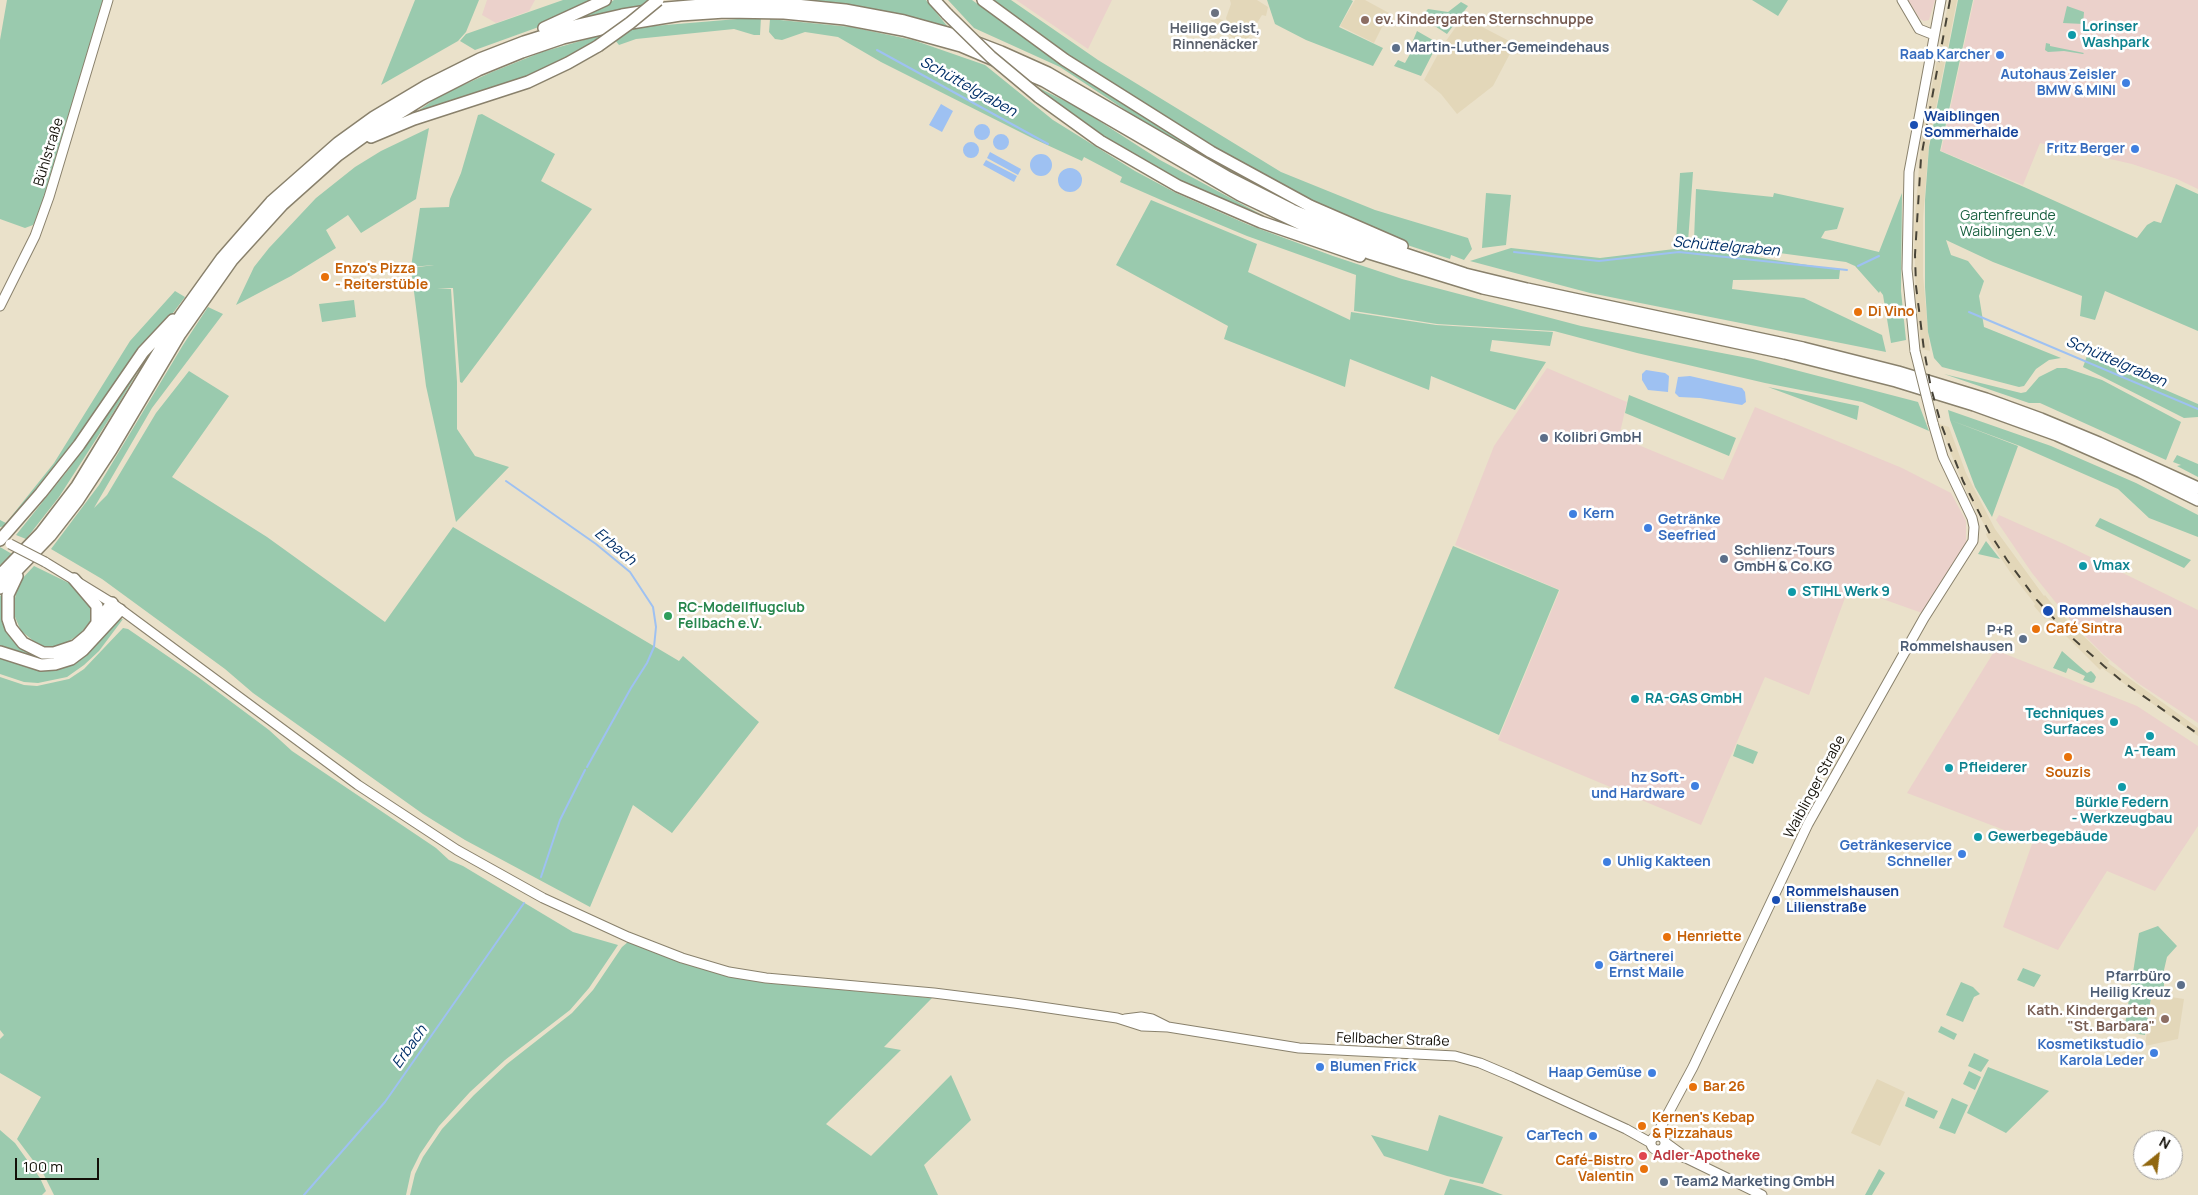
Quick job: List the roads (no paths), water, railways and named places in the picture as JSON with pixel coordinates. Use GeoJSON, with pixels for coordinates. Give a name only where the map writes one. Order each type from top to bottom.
{"type":"FeatureCollection","features":[{"type":"Feature","properties":{"kind":"highway"},"geometry":{"type":"LineString","coordinates":[[524,42],[533,33],[605,0]]}},
{"type":"Feature","properties":{"kind":"highway"},"geometry":{"type":"LineString","coordinates":[[349,147],[414,119],[528,82],[568,63],[598,46],[630,24],[658,0]]}},
{"type":"Feature","properties":{"kind":"highway"},"geometry":{"type":"LineString","coordinates":[[934,0],[991,57],[1039,98],[1125,157],[1212,202],[1288,232],[1430,279],[1460,282]]}},
{"type":"Feature","properties":{"kind":"highway"},"geometry":{"type":"LineString","coordinates":[[982,0],[1065,60],[1211,152],[1303,202],[1352,226],[1411,250],[1434,264]]}},
{"type":"Feature","properties":{"kind":"highway"},"geometry":{"type":"LineString","coordinates":[[0,575],[41,533],[77,486],[181,315],[204,282],[250,224],[282,192],[326,153],[362,125],[413,93],[466,65],[524,42],[571,27],[622,15],[711,4],[800,4],[860,12],[911,22],[962,37],[1030,64],[1067,83],[1214,170],[1275,202],[1366,241],[1434,264],[1558,297],[1803,348],[1898,372],[1986,399],[2041,419],[2100,443],[2198,488]]}},
{"type":"Feature","properties":{"kind":"highway"},"geometry":{"type":"LineString","coordinates":[[0,588],[60,524],[94,476],[180,334],[223,272],[277,210],[304,184],[349,147],[399,112],[452,82],[522,52],[578,34],[649,19],[710,13],[772,12],[830,17],[889,27],[975,52],[1018,69],[1058,88],[1213,180],[1274,212],[1369,253],[1460,282],[1543,302],[1785,353],[1896,381],[1974,405],[2057,435],[2141,472],[2198,500]]}},
{"type":"Feature","properties":{"kind":"highway"},"geometry":{"type":"LineString","coordinates":[[2,541],[79,445],[143,352],[169,322],[181,315]]}},
{"type":"Feature","properties":{"kind":"highway"},"geometry":{"type":"LineString","coordinates":[[21,567],[8,595],[6,610],[11,628],[22,643],[43,652],[65,650],[75,646],[97,622],[116,606]]}},
{"type":"Feature","properties":{"kind":"highway"},"geometry":{"type":"LineString","coordinates":[[74,579],[97,606],[97,622]]}},
{"type":"Feature","properties":{"kind":"highway"},"geometry":{"type":"LineString","coordinates":[[0,652],[41,665],[55,664],[71,659],[83,650],[116,606]]}},
{"type":"Feature","properties":{"kind":"main road","name":"Bühlstraße"},"geometry":{"type":"LineString","coordinates":[[0,306],[36,236],[47,205],[108,0]]}},
{"type":"Feature","properties":{"kind":"main road"},"geometry":{"type":"LineString","coordinates":[[1902,0],[1919,30],[1934,35]]}},
{"type":"Feature","properties":{"kind":"main road","name":"Waiblinger Straße"},"geometry":{"type":"LineString","coordinates":[[1654,1139],[1670,1113],[1808,824],[1920,626],[1972,541],[1974,528],[1972,518],[1943,457],[1915,350],[1907,269],[1909,172],[1941,0]]}},
{"type":"Feature","properties":{"kind":"main road","name":"Fellbacher Straße"},"geometry":{"type":"LineString","coordinates":[[2,541],[45,562],[116,606],[358,785],[415,824],[501,877],[586,919],[682,958],[729,972],[797,982],[934,993],[1124,1019],[1141,1017],[1152,1019],[1168,1027],[1299,1048],[1455,1056],[1505,1074],[1632,1132],[1654,1139]]}},
{"type":"Feature","properties":{"kind":"main road","name":"Waiblinger Straße"},"geometry":{"type":"LineString","coordinates":[[1665,1144],[1670,1113]]}},
{"type":"Feature","properties":{"kind":"main road"},"geometry":{"type":"LineString","coordinates":[[1665,1144],[1654,1149],[1654,1139],[1661,1136],[1665,1144],[1681,1158],[1688,1159],[1762,1195]]}},
{"type":"Feature","properties":{"kind":"water"},"geometry":{"type":"Polygon","coordinates":[[[941,104],[953,111],[942,132],[929,125],[941,104]]]}},
{"type":"Feature","properties":{"kind":"water"},"geometry":{"type":"Polygon","coordinates":[[[982,124],[988,126],[990,132],[988,138],[982,140],[976,138],[974,132],[976,126],[982,124]]]}},
{"type":"Feature","properties":{"kind":"water"},"geometry":{"type":"Polygon","coordinates":[[[1001,134],[1007,136],[1009,142],[1007,148],[1001,150],[995,148],[993,142],[995,136],[1001,134]]]}},
{"type":"Feature","properties":{"kind":"water"},"geometry":{"type":"Polygon","coordinates":[[[971,142],[977,144],[979,150],[977,156],[971,158],[965,156],[963,150],[965,144],[971,142]]]}},
{"type":"Feature","properties":{"kind":"water"},"geometry":{"type":"Polygon","coordinates":[[[990,152],[1021,169],[1018,175],[987,158],[990,152]]]}},
{"type":"Feature","properties":{"kind":"water"},"geometry":{"type":"Polygon","coordinates":[[[1037,154],[1045,154],[1052,161],[1052,169],[1045,176],[1037,176],[1030,169],[1030,161],[1037,154]]]}},
{"type":"Feature","properties":{"kind":"water"},"geometry":{"type":"Polygon","coordinates":[[[986,160],[1017,176],[1014,182],[983,165],[986,160]]]}},
{"type":"Feature","properties":{"kind":"water"},"geometry":{"type":"Polygon","coordinates":[[[1070,168],[1079,171],[1082,180],[1079,189],[1070,192],[1061,189],[1058,180],[1061,171],[1070,168]]]}},
{"type":"Feature","properties":{"kind":"water"},"geometry":{"type":"Polygon","coordinates":[[[1646,370],[1665,373],[1669,376],[1668,392],[1648,390],[1642,380],[1642,374],[1646,370]]]}},
{"type":"Feature","properties":{"kind":"water"},"geometry":{"type":"Polygon","coordinates":[[[1690,376],[1742,388],[1745,392],[1746,402],[1742,405],[1700,398],[1679,397],[1675,393],[1678,377],[1690,376]]]}},
{"type":"Feature","properties":{"kind":"waterway","name":"Schüttelgraben"},"geometry":{"type":"LineString","coordinates":[[877,50],[1048,144]]}},
{"type":"Feature","properties":{"kind":"waterway","name":"Schüttelgraben"},"geometry":{"type":"LineString","coordinates":[[1514,252],[1599,261],[1679,252],[1847,270]]}},
{"type":"Feature","properties":{"kind":"waterway"},"geometry":{"type":"LineString","coordinates":[[1858,266],[1879,256]]}},
{"type":"Feature","properties":{"kind":"waterway","name":"Schüttelgraben"},"geometry":{"type":"LineString","coordinates":[[1969,312],[2198,409]]}},
{"type":"Feature","properties":{"kind":"waterway","name":"Erbach"},"geometry":{"type":"LineString","coordinates":[[506,481],[596,544],[630,572],[653,607],[656,627],[654,647],[647,663],[587,767]]}},
{"type":"Feature","properties":{"kind":"waterway","name":"Erbach"},"geometry":{"type":"LineString","coordinates":[[541,877],[560,820],[585,770]]}},
{"type":"Feature","properties":{"kind":"waterway","name":"Erbach"},"geometry":{"type":"LineString","coordinates":[[304,1195],[385,1102],[524,903]]}},
{"type":"Feature","properties":{"kind":"railway"},"geometry":{"type":"LineString","coordinates":[[1950,0],[1921,158],[1915,255],[1916,286],[1924,350],[1931,388],[1941,424],[1963,481],[1989,532],[2036,599],[2069,635],[2123,682],[2198,734]]}},
{"type":"Feature","properties":{"kind":"place","name":"Heilige Geist, Rinnenäcker"},"geometry":{"type":"Point","coordinates":[1215,13]}},
{"type":"Feature","properties":{"kind":"place","name":"ev. Kindergarten Sternschnuppe"},"geometry":{"type":"Point","coordinates":[1365,20]}},
{"type":"Feature","properties":{"kind":"place","name":"Lorinser Washpark"},"geometry":{"type":"Point","coordinates":[2072,35]}},
{"type":"Feature","properties":{"kind":"place","name":"Martin-Luther-Gemeindehaus"},"geometry":{"type":"Point","coordinates":[1396,48]}},
{"type":"Feature","properties":{"kind":"place","name":"Raab Karcher"},"geometry":{"type":"Point","coordinates":[2000,55]}},
{"type":"Feature","properties":{"kind":"place","name":"Autohaus Zeisler BMW & MINI"},"geometry":{"type":"Point","coordinates":[2126,83]}},
{"type":"Feature","properties":{"kind":"place","name":"Waiblingen Sommerhalde"},"geometry":{"type":"Point","coordinates":[1914,125]}},
{"type":"Feature","properties":{"kind":"place","name":"Fritz Berger"},"geometry":{"type":"Point","coordinates":[2135,149]}},
{"type":"Feature","properties":{"kind":"place","name":"Enzo's Pizza - Reiterstüble"},"geometry":{"type":"Point","coordinates":[325,277]}},
{"type":"Feature","properties":{"kind":"place","name":"Di Vino"},"geometry":{"type":"Point","coordinates":[1858,312]}},
{"type":"Feature","properties":{"kind":"place","name":"Kolibri GmbH"},"geometry":{"type":"Point","coordinates":[1544,438]}},
{"type":"Feature","properties":{"kind":"place","name":"Kern"},"geometry":{"type":"Point","coordinates":[1573,514]}},
{"type":"Feature","properties":{"kind":"place","name":"Getränke Seefried"},"geometry":{"type":"Point","coordinates":[1648,528]}},
{"type":"Feature","properties":{"kind":"place","name":"Schlienz-Tours GmbH & Co.KG"},"geometry":{"type":"Point","coordinates":[1724,559]}},
{"type":"Feature","properties":{"kind":"place","name":"Vmax"},"geometry":{"type":"Point","coordinates":[2083,566]}},
{"type":"Feature","properties":{"kind":"place","name":"STIHL Werk 9"},"geometry":{"type":"Point","coordinates":[1792,592]}},
{"type":"Feature","properties":{"kind":"place","name":"Rommelshausen"},"geometry":{"type":"Point","coordinates":[2048,611]}},
{"type":"Feature","properties":{"kind":"place","name":"RC-Modellflugclub Fellbach e.V."},"geometry":{"type":"Point","coordinates":[668,616]}},
{"type":"Feature","properties":{"kind":"place","name":"Café Sintra"},"geometry":{"type":"Point","coordinates":[2036,629]}},
{"type":"Feature","properties":{"kind":"place","name":"P+R Rommelshausen"},"geometry":{"type":"Point","coordinates":[2023,639]}},
{"type":"Feature","properties":{"kind":"place","name":"RA-GAS GmbH"},"geometry":{"type":"Point","coordinates":[1635,699]}},
{"type":"Feature","properties":{"kind":"place","name":"Techniques Surfaces"},"geometry":{"type":"Point","coordinates":[2114,722]}},
{"type":"Feature","properties":{"kind":"place","name":"A-Team"},"geometry":{"type":"Point","coordinates":[2150,736]}},
{"type":"Feature","properties":{"kind":"place","name":"Souzis"},"geometry":{"type":"Point","coordinates":[2068,757]}},
{"type":"Feature","properties":{"kind":"place","name":"Pfleiderer"},"geometry":{"type":"Point","coordinates":[1949,768]}},
{"type":"Feature","properties":{"kind":"place","name":"hz Soft- und Hardware"},"geometry":{"type":"Point","coordinates":[1695,786]}},
{"type":"Feature","properties":{"kind":"place","name":"Bürkle Federn - Werkzeugbau"},"geometry":{"type":"Point","coordinates":[2122,787]}},
{"type":"Feature","properties":{"kind":"place","name":"Gewerbegebäude"},"geometry":{"type":"Point","coordinates":[1978,837]}},
{"type":"Feature","properties":{"kind":"place","name":"Getränkeservice Schneller"},"geometry":{"type":"Point","coordinates":[1962,854]}},
{"type":"Feature","properties":{"kind":"place","name":"Uhlig Kakteen"},"geometry":{"type":"Point","coordinates":[1607,862]}},
{"type":"Feature","properties":{"kind":"place","name":"Rommelshausen Lilienstraße"},"geometry":{"type":"Point","coordinates":[1776,900]}},
{"type":"Feature","properties":{"kind":"place","name":"Henriette"},"geometry":{"type":"Point","coordinates":[1667,937]}},
{"type":"Feature","properties":{"kind":"place","name":"Gärtnerei Ernst Maile"},"geometry":{"type":"Point","coordinates":[1599,965]}},
{"type":"Feature","properties":{"kind":"place","name":"Pfarrbüro Heilig Kreuz"},"geometry":{"type":"Point","coordinates":[2181,985]}},
{"type":"Feature","properties":{"kind":"place","name":"Kath. Kindergarten \"St. Barbara\""},"geometry":{"type":"Point","coordinates":[2165,1019]}},
{"type":"Feature","properties":{"kind":"place","name":"Kosmetikstudio Karola Leder"},"geometry":{"type":"Point","coordinates":[2154,1053]}},
{"type":"Feature","properties":{"kind":"place","name":"Blumen Frick"},"geometry":{"type":"Point","coordinates":[1320,1067]}},
{"type":"Feature","properties":{"kind":"place","name":"Haap Gemüse"},"geometry":{"type":"Point","coordinates":[1652,1073]}},
{"type":"Feature","properties":{"kind":"place","name":"Bar 26"},"geometry":{"type":"Point","coordinates":[1693,1087]}},
{"type":"Feature","properties":{"kind":"place","name":"Kernen's Kebap & Pizzahaus"},"geometry":{"type":"Point","coordinates":[1642,1126]}},
{"type":"Feature","properties":{"kind":"place","name":"CarTech"},"geometry":{"type":"Point","coordinates":[1593,1136]}},
{"type":"Feature","properties":{"kind":"place","name":"Adler-Apotheke"},"geometry":{"type":"Point","coordinates":[1643,1156]}},
{"type":"Feature","properties":{"kind":"place","name":"Café-Bistro Valentin"},"geometry":{"type":"Point","coordinates":[1644,1169]}},
{"type":"Feature","properties":{"kind":"place","name":"Team2 Marketing GmbH"},"geometry":{"type":"Point","coordinates":[1664,1182]}},
{"type":"Feature","properties":{"kind":"park label","name":"Gartenfreunde Waiblingen e.V."},"geometry":{"type":"Point","coordinates":[2008,224]}}]}
